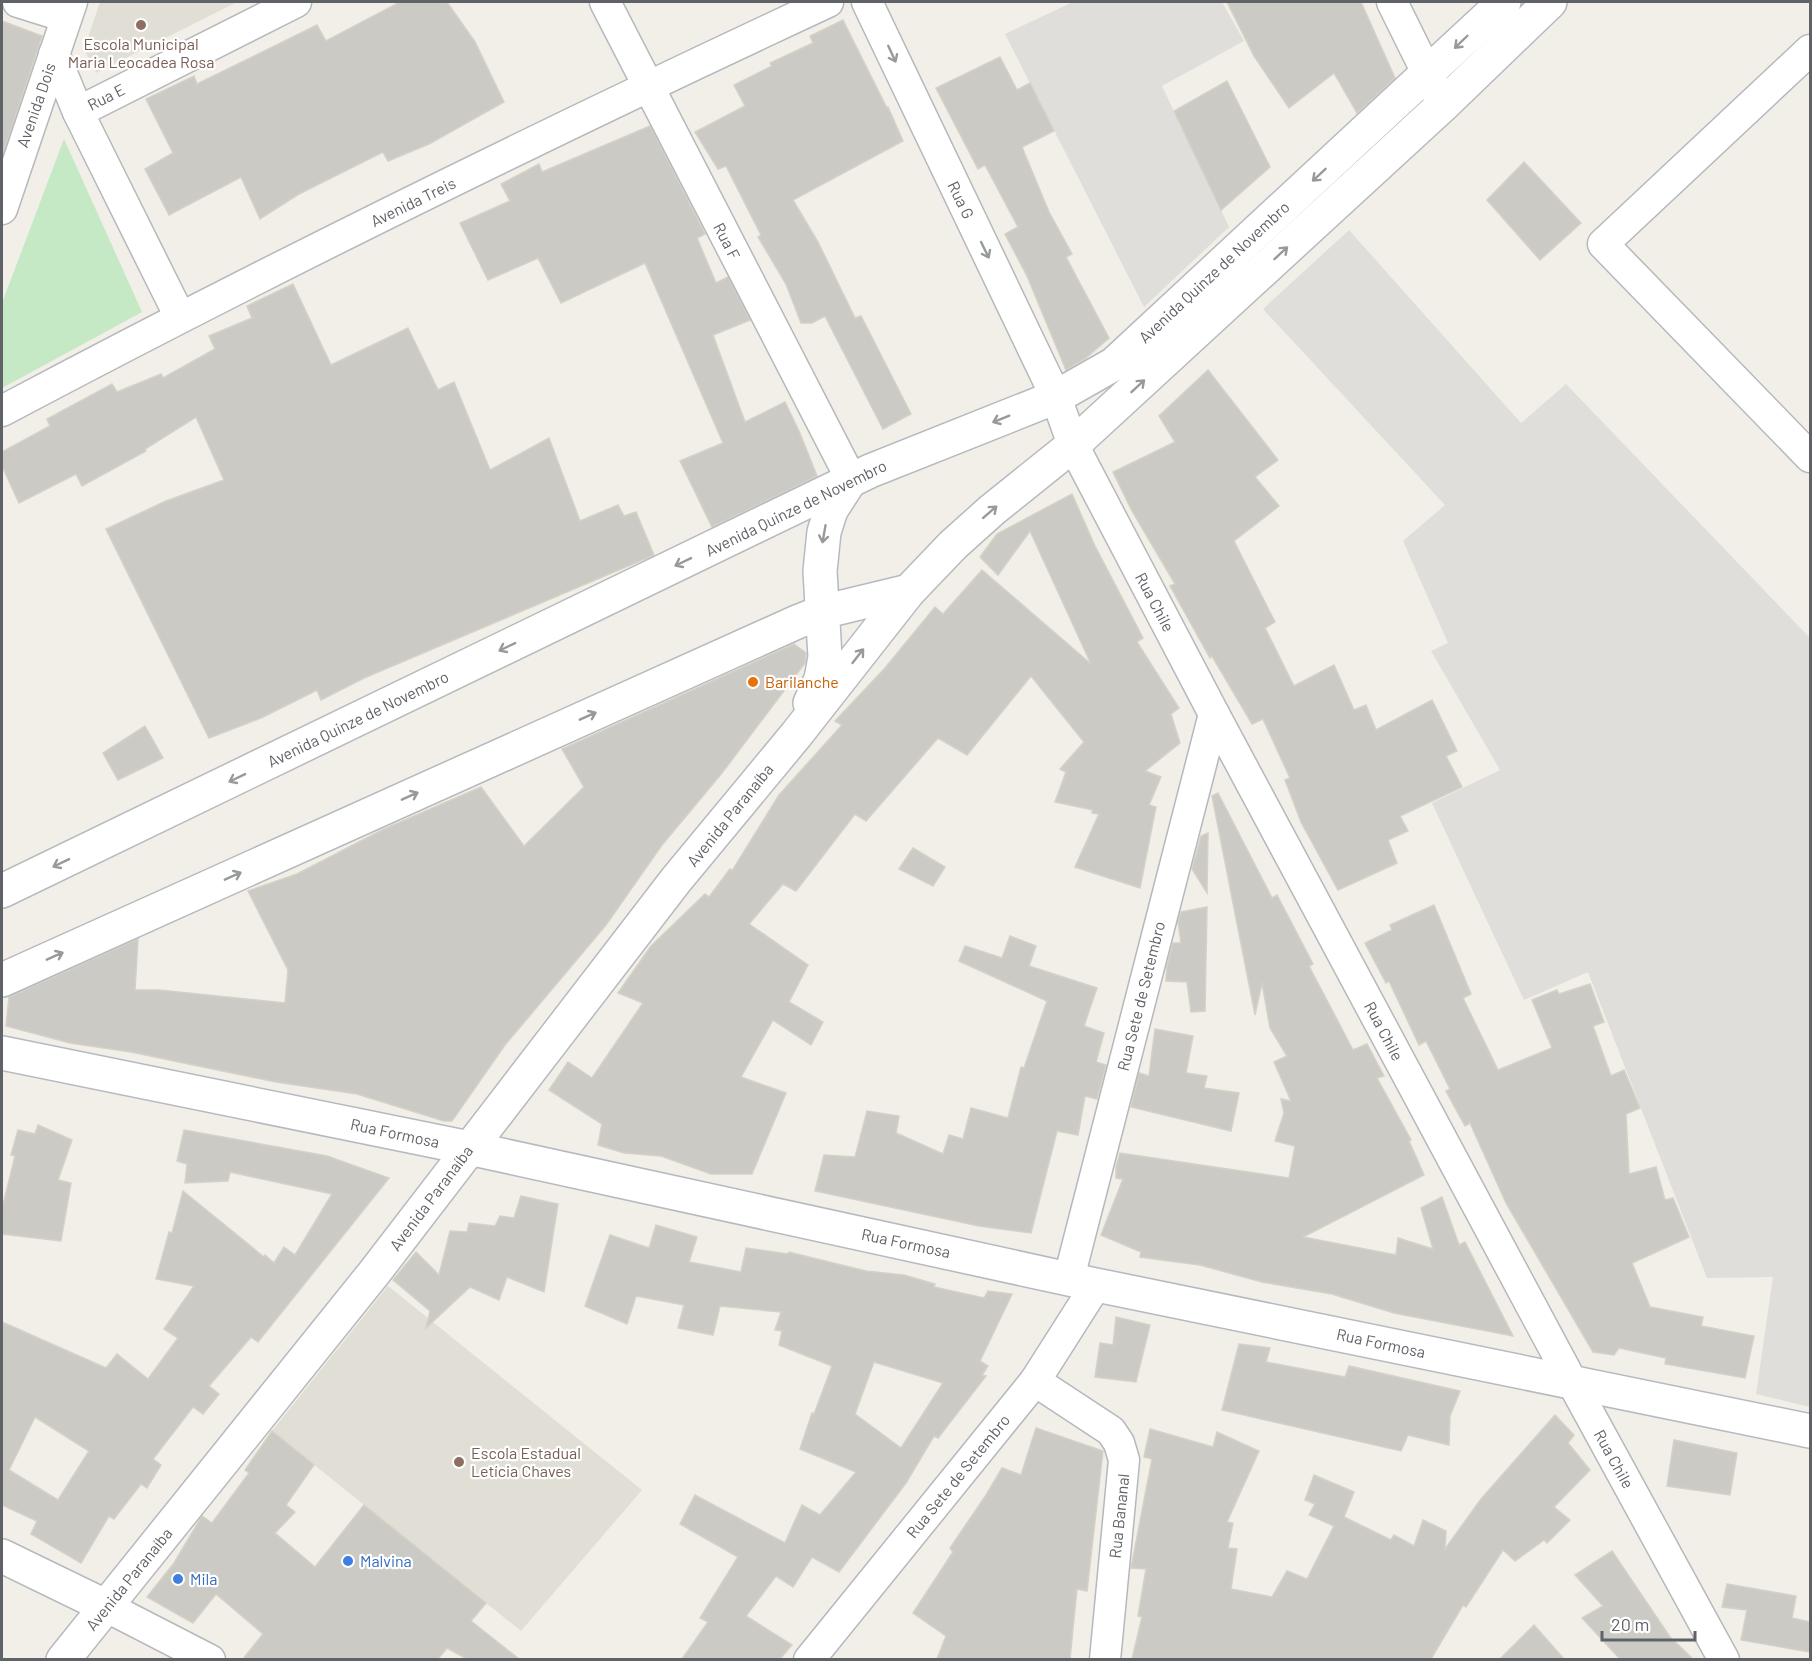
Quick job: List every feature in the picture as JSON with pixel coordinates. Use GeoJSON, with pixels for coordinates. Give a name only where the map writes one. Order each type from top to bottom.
{"type":"FeatureCollection","features":[{"type":"Feature","properties":{"kind":"street"},"geometry":{"type":"LineString","coordinates":[[18,2],[69,9]]}},
{"type":"Feature","properties":{"kind":"street","name":"Rua E"},"geometry":{"type":"LineString","coordinates":[[78,112],[296,2]]}},
{"type":"Feature","properties":{"kind":"street","name":"Rua F"},"geometry":{"type":"LineString","coordinates":[[605,2],[850,481]]}},
{"type":"Feature","properties":{"kind":"street","name":"Avenida Treis"},"geometry":{"type":"LineString","coordinates":[[2,411],[180,317],[647,86],[828,2]]}},
{"type":"Feature","properties":{"kind":"street","name":"Rua G"},"geometry":{"type":"LineString","coordinates":[[867,2],[1056,397]]}},
{"type":"Feature","properties":{"kind":"street"},"geometry":{"type":"LineString","coordinates":[[1392,2],[1443,105]]}},
{"type":"Feature","properties":{"kind":"street","name":"Avenida Quinze de Novembro"},"geometry":{"type":"LineString","coordinates":[[2,891],[870,471],[1056,397],[1114,364],[1504,2]]}},
{"type":"Feature","properties":{"kind":"street","name":"Avenida Quinze de Novembro"},"geometry":{"type":"LineString","coordinates":[[796,735],[909,591],[953,545],[992,510],[1073,445],[1443,105],[1550,2]]}},
{"type":"Feature","properties":{"kind":"street","name":"Avenida Dois"},"geometry":{"type":"LineString","coordinates":[[2,208],[69,9]]}},
{"type":"Feature","properties":{"kind":"street"},"geometry":{"type":"LineString","coordinates":[[1810,50],[1603,244],[1810,457]]}},
{"type":"Feature","properties":{"kind":"street"},"geometry":{"type":"LineString","coordinates":[[54,54],[78,112],[180,317]]}},
{"type":"Feature","properties":{"kind":"street","name":"Rua Chile"},"geometry":{"type":"LineString","coordinates":[[1056,397],[1073,445],[1214,714],[1572,1382],[1724,1659]]}},
{"type":"Feature","properties":{"kind":"street"},"geometry":{"type":"LineString","coordinates":[[796,735],[821,679],[825,657],[820,571],[824,532],[831,510],[850,481]]}},
{"type":"Feature","properties":{"kind":"street"},"geometry":{"type":"LineString","coordinates":[[2,980],[797,622],[822,612],[909,591]]}},
{"type":"Feature","properties":{"kind":"street","name":"Rua Sete de Setembro"},"geometry":{"type":"LineString","coordinates":[[809,1659],[1035,1381],[1082,1281],[1214,714]]}},
{"type":"Feature","properties":{"kind":"street","name":"Avenida Paranaíba"},"geometry":{"type":"LineString","coordinates":[[63,1659],[374,1273],[676,880],[796,735]]}},
{"type":"Feature","properties":{"kind":"street","name":"Rua Formosa"},"geometry":{"type":"LineString","coordinates":[[2,1053],[469,1149],[1082,1281],[1810,1431]]}},
{"type":"Feature","properties":{"kind":"street","name":"Rua Bananal"},"geometry":{"type":"LineString","coordinates":[[1035,1381],[1112,1431],[1119,1443],[1124,1460],[1105,1659]]}},
{"type":"Feature","properties":{"kind":"street"},"geometry":{"type":"LineString","coordinates":[[2,1556],[210,1659]]}},
{"type":"Feature","properties":{"kind":"shaded area","name":"Escola Municipal Maria Leocadea Rosa"},"geometry":{"type":"Polygon","coordinates":[[[100,2],[237,2],[96,73],[84,49],[100,2]]]}},
{"type":"Feature","properties":{"kind":"shaded area"},"geometry":{"type":"Polygon","coordinates":[[[1073,2],[1222,2],[1244,41],[1162,86],[1229,227],[1144,307],[1005,34],[1073,2]]]}},
{"type":"Feature","properties":{"kind":"shaded area"},"geometry":{"type":"Polygon","coordinates":[[[1349,230],[1521,423],[1566,384],[1810,638],[1810,1407],[1756,1394],[1773,1277],[1707,1278],[1588,972],[1524,1000],[1432,803],[1500,770],[1431,651],[1448,643],[1403,541],[1445,505],[1263,309],[1349,230]]]}},
{"type":"Feature","properties":{"kind":"shaded area","name":"Escola Estadual Letícia Chaves"},"geometry":{"type":"Polygon","coordinates":[[[388,1286],[642,1490],[521,1631],[272,1431],[388,1286]]]}},
{"type":"Feature","properties":{"kind":"green space"},"geometry":{"type":"Polygon","coordinates":[[[64,139],[142,312],[2,388],[2,303],[64,139]]]}},
{"type":"Feature","properties":{"kind":"building"},"geometry":{"type":"Polygon","coordinates":[[[400,2],[447,2],[475,42],[504,102],[429,144],[388,161],[383,152],[299,194],[260,219],[241,177],[169,215],[145,169],[173,153],[146,99],[194,76],[197,84],[317,25],[326,41],[400,2]]]}},
{"type":"Feature","properties":{"kind":"building"},"geometry":{"type":"Polygon","coordinates":[[[1227,2],[1361,2],[1395,78],[1357,113],[1334,73],[1289,108],[1254,56],[1227,2]]]}},
{"type":"Feature","properties":{"kind":"building"},"geometry":{"type":"Polygon","coordinates":[[[843,20],[903,141],[793,200],[818,242],[855,318],[861,316],[911,414],[883,429],[825,316],[812,323],[801,323],[786,284],[758,237],[761,235],[726,166],[718,169],[695,132],[745,106],[734,85],[772,66],[770,63],[813,43],[810,36],[843,20]]]}},
{"type":"Feature","properties":{"kind":"building"},"geometry":{"type":"Polygon","coordinates":[[[2,21],[42,36],[2,157],[2,21]]]}},
{"type":"Feature","properties":{"kind":"building"},"geometry":{"type":"Polygon","coordinates":[[[1000,57],[1017,90],[1030,83],[1054,131],[1022,147],[1049,212],[1072,254],[1066,257],[1109,338],[1086,358],[1066,370],[1027,276],[1005,234],[1018,227],[985,165],[978,169],[936,88],[1000,57]]]}},
{"type":"Feature","properties":{"kind":"building"},"geometry":{"type":"Polygon","coordinates":[[[1227,81],[1270,167],[1221,210],[1174,111],[1227,81]]]}},
{"type":"Feature","properties":{"kind":"building"},"geometry":{"type":"Polygon","coordinates":[[[650,126],[705,234],[697,238],[716,283],[728,277],[750,320],[713,335],[745,422],[785,402],[817,476],[712,527],[680,461],[723,443],[645,263],[561,303],[538,258],[488,280],[460,223],[510,201],[501,184],[539,164],[542,172],[650,126]]]}},
{"type":"Feature","properties":{"kind":"building"},"geometry":{"type":"Polygon","coordinates":[[[1524,162],[1581,223],[1540,260],[1487,200],[1524,162]]]}},
{"type":"Feature","properties":{"kind":"building"},"geometry":{"type":"Polygon","coordinates":[[[293,284],[331,365],[408,328],[438,390],[454,382],[490,470],[549,438],[580,521],[618,505],[624,516],[636,512],[654,555],[364,678],[321,700],[317,690],[261,718],[209,738],[106,529],[166,501],[224,480],[196,417],[145,449],[146,451],[82,486],[76,474],[19,503],[2,466],[2,452],[50,426],[47,419],[112,384],[117,392],[161,374],[163,378],[215,349],[209,336],[252,318],[247,306],[293,284]]]}},
{"type":"Feature","properties":{"kind":"building"},"geometry":{"type":"Polygon","coordinates":[[[1208,370],[1278,460],[1255,477],[1279,506],[1234,541],[1275,622],[1265,628],[1294,686],[1334,665],[1354,710],[1366,705],[1376,730],[1432,700],[1457,751],[1446,756],[1462,787],[1400,816],[1408,831],[1388,840],[1397,863],[1338,890],[1301,822],[1285,780],[1290,778],[1263,719],[1252,724],[1212,656],[1210,658],[1170,586],[1175,584],[1132,511],[1113,472],[1175,442],[1159,416],[1208,370]]]}},
{"type":"Feature","properties":{"kind":"building"},"geometry":{"type":"Polygon","coordinates":[[[1072,494],[1095,546],[1143,638],[1137,642],[1179,708],[1171,714],[1180,743],[1145,771],[1161,777],[1149,805],[1156,807],[1140,888],[1075,867],[1099,814],[1092,813],[1093,810],[1055,802],[1066,772],[1060,769],[1084,742],[1031,676],[967,755],[938,738],[866,821],[855,814],[796,891],[783,884],[749,924],[808,965],[789,1002],[823,1022],[811,1045],[773,1020],[741,1077],[786,1093],[752,1174],[711,1174],[661,1156],[624,1153],[598,1145],[602,1124],[549,1090],[568,1062],[592,1078],[643,1003],[618,993],[651,946],[705,894],[709,897],[730,869],[732,871],[779,795],[842,725],[835,721],[885,668],[935,607],[943,614],[982,570],[1091,664],[1030,531],[998,575],[980,557],[997,534],[1072,494]]]}},
{"type":"Feature","properties":{"kind":"building"},"geometry":{"type":"Polygon","coordinates":[[[794,644],[806,653],[805,663],[722,773],[662,845],[606,925],[505,1045],[452,1121],[444,1121],[357,1094],[276,1082],[131,1052],[70,1043],[6,1026],[9,997],[138,939],[135,990],[159,990],[285,1003],[288,970],[248,891],[297,874],[382,830],[481,787],[524,846],[584,787],[562,749],[794,644]]]}},
{"type":"Feature","properties":{"kind":"building"},"geometry":{"type":"Polygon","coordinates":[[[145,726],[163,758],[118,780],[103,753],[145,726]]]}},
{"type":"Feature","properties":{"kind":"building"},"geometry":{"type":"Polygon","coordinates":[[[1218,793],[1272,898],[1277,895],[1313,964],[1309,966],[1353,1050],[1367,1044],[1384,1076],[1377,1078],[1411,1140],[1409,1141],[1424,1175],[1303,1237],[1396,1255],[1398,1238],[1433,1249],[1421,1208],[1442,1197],[1459,1245],[1465,1242],[1513,1336],[1394,1313],[1332,1294],[1262,1282],[1200,1265],[1140,1257],[1141,1252],[1101,1235],[1123,1179],[1116,1178],[1120,1153],[1289,1178],[1295,1146],[1275,1141],[1284,1113],[1281,1099],[1291,1101],[1274,1062],[1287,1056],[1270,1028],[1262,983],[1255,1015],[1212,796],[1218,793]]]}},
{"type":"Feature","properties":{"kind":"building"},"geometry":{"type":"Polygon","coordinates":[[[1208,833],[1207,893],[1192,869],[1201,836],[1208,833]]]}},
{"type":"Feature","properties":{"kind":"building"},"geometry":{"type":"Polygon","coordinates":[[[913,848],[945,867],[933,886],[899,869],[913,848]]]}},
{"type":"Feature","properties":{"kind":"building"},"geometry":{"type":"Polygon","coordinates":[[[1434,905],[1471,994],[1463,998],[1498,1070],[1552,1048],[1532,1000],[1557,990],[1559,994],[1590,984],[1604,1022],[1593,1026],[1611,1076],[1624,1070],[1640,1108],[1626,1114],[1629,1174],[1656,1167],[1665,1200],[1673,1198],[1689,1237],[1632,1263],[1650,1307],[1703,1317],[1701,1326],[1754,1336],[1745,1378],[1665,1364],[1666,1358],[1619,1348],[1614,1355],[1593,1352],[1506,1203],[1470,1123],[1465,1126],[1446,1091],[1450,1089],[1426,1041],[1419,1045],[1389,981],[1386,983],[1365,943],[1392,930],[1390,925],[1434,905]]]}},
{"type":"Feature","properties":{"kind":"building"},"geometry":{"type":"Polygon","coordinates":[[[1207,907],[1205,1011],[1191,1012],[1187,982],[1166,981],[1167,966],[1173,943],[1181,943],[1178,922],[1181,912],[1207,907]]]}},
{"type":"Feature","properties":{"kind":"building"},"geometry":{"type":"Polygon","coordinates":[[[1010,936],[1036,946],[1029,966],[1097,988],[1084,1026],[1104,1033],[1096,1062],[1106,1065],[1097,1099],[1085,1096],[1078,1135],[1057,1131],[1031,1233],[979,1226],[815,1191],[824,1155],[855,1157],[867,1111],[899,1116],[896,1133],[943,1154],[949,1135],[963,1139],[971,1108],[1008,1118],[1021,1067],[1024,1068],[1047,1001],[959,961],[965,946],[1002,958],[1010,936]]]}},
{"type":"Feature","properties":{"kind":"building"},"geometry":{"type":"Polygon","coordinates":[[[1155,1029],[1193,1036],[1186,1073],[1207,1076],[1204,1088],[1239,1093],[1231,1131],[1131,1107],[1139,1073],[1149,1076],[1155,1029]]]}},
{"type":"Feature","properties":{"kind":"building"},"geometry":{"type":"Polygon","coordinates":[[[38,1125],[72,1140],[58,1180],[71,1183],[61,1241],[2,1234],[2,1209],[15,1156],[11,1155],[18,1130],[35,1134],[38,1125]]]}},
{"type":"Feature","properties":{"kind":"building"},"geometry":{"type":"Polygon","coordinates":[[[184,1130],[327,1156],[389,1178],[258,1342],[251,1337],[209,1386],[219,1394],[203,1414],[193,1407],[153,1459],[161,1465],[147,1488],[141,1484],[114,1519],[109,1516],[81,1563],[31,1534],[37,1521],[2,1505],[2,1322],[106,1368],[117,1354],[148,1379],[178,1338],[164,1329],[194,1286],[156,1279],[169,1232],[172,1233],[183,1191],[274,1263],[284,1247],[295,1255],[332,1194],[230,1172],[228,1181],[185,1183],[187,1164],[177,1161],[184,1130]],[[35,1417],[9,1470],[58,1500],[89,1451],[35,1417]]]}},
{"type":"Feature","properties":{"kind":"building"},"geometry":{"type":"Polygon","coordinates":[[[521,1196],[558,1204],[544,1292],[507,1277],[499,1300],[470,1287],[426,1328],[430,1311],[393,1280],[416,1252],[439,1275],[450,1231],[467,1232],[469,1223],[495,1226],[500,1216],[514,1218],[521,1196]]]}},
{"type":"Feature","properties":{"kind":"building"},"geometry":{"type":"Polygon","coordinates":[[[656,1225],[697,1237],[689,1262],[741,1272],[746,1248],[788,1254],[789,1252],[866,1271],[904,1275],[935,1284],[934,1287],[984,1298],[988,1291],[1012,1294],[980,1361],[988,1366],[982,1375],[986,1376],[938,1438],[934,1436],[906,1483],[839,1572],[812,1557],[793,1587],[776,1576],[746,1616],[792,1645],[780,1659],[682,1659],[708,1622],[700,1618],[738,1557],[680,1524],[695,1495],[785,1543],[802,1505],[820,1515],[856,1472],[800,1449],[832,1366],[779,1345],[782,1331],[775,1330],[781,1312],[720,1306],[713,1335],[678,1328],[684,1305],[636,1296],[627,1324],[585,1306],[610,1235],[649,1248],[656,1225]],[[874,1362],[855,1414],[901,1448],[943,1383],[874,1362]]]}},
{"type":"Feature","properties":{"kind":"building"},"geometry":{"type":"Polygon","coordinates":[[[1116,1317],[1150,1325],[1136,1382],[1095,1377],[1100,1343],[1113,1345],[1116,1317]]]}},
{"type":"Feature","properties":{"kind":"building"},"geometry":{"type":"Polygon","coordinates":[[[1239,1344],[1270,1348],[1266,1362],[1345,1377],[1349,1366],[1460,1391],[1450,1416],[1449,1445],[1408,1435],[1401,1451],[1222,1410],[1239,1344]]]}},
{"type":"Feature","properties":{"kind":"building"},"geometry":{"type":"Polygon","coordinates":[[[1555,1415],[1574,1435],[1568,1443],[1590,1470],[1554,1507],[1570,1520],[1547,1543],[1544,1540],[1515,1561],[1503,1550],[1466,1607],[1463,1605],[1431,1659],[1132,1659],[1142,1617],[1138,1616],[1146,1569],[1131,1568],[1152,1459],[1144,1457],[1150,1429],[1213,1447],[1217,1432],[1259,1451],[1227,1522],[1233,1523],[1228,1548],[1237,1549],[1231,1589],[1272,1597],[1287,1571],[1307,1579],[1334,1526],[1309,1515],[1315,1504],[1305,1500],[1314,1475],[1354,1492],[1344,1517],[1391,1540],[1394,1535],[1414,1546],[1423,1520],[1446,1531],[1445,1549],[1481,1499],[1555,1415]]]}},
{"type":"Feature","properties":{"kind":"building"},"geometry":{"type":"Polygon","coordinates":[[[1036,1428],[1103,1451],[1087,1591],[1077,1589],[1070,1659],[937,1659],[946,1636],[913,1613],[953,1552],[950,1548],[1002,1468],[1021,1475],[1036,1428]]]}},
{"type":"Feature","properties":{"kind":"building"},"geometry":{"type":"Polygon","coordinates":[[[272,1431],[314,1465],[286,1505],[295,1512],[275,1533],[315,1567],[364,1505],[486,1603],[471,1621],[519,1659],[467,1659],[447,1648],[438,1659],[243,1659],[263,1634],[216,1594],[193,1623],[147,1597],[174,1563],[202,1516],[212,1523],[249,1473],[245,1470],[272,1431]]]}},
{"type":"Feature","properties":{"kind":"building"},"geometry":{"type":"Polygon","coordinates":[[[1674,1440],[1737,1453],[1730,1495],[1667,1486],[1674,1440]]]}},
{"type":"Feature","properties":{"kind":"building"},"geometry":{"type":"Polygon","coordinates":[[[1612,1551],[1670,1637],[1693,1659],[1620,1659],[1582,1618],[1603,1606],[1575,1575],[1612,1551]]]}},
{"type":"Feature","properties":{"kind":"building"},"geometry":{"type":"Polygon","coordinates":[[[1727,1584],[1796,1596],[1792,1618],[1810,1622],[1810,1652],[1741,1640],[1747,1610],[1722,1607],[1727,1584]]]}},
{"type":"Feature","properties":{"kind":"building"},"geometry":{"type":"Polygon","coordinates":[[[1534,1625],[1564,1659],[1500,1659],[1534,1625]]]}},
{"type":"Feature","properties":{"kind":"place","name":"Escola Municipal Maria Leocadea Rosa"},"geometry":{"type":"Point","coordinates":[141,25]}},
{"type":"Feature","properties":{"kind":"place","name":"Barilanche"},"geometry":{"type":"Point","coordinates":[753,682]}},
{"type":"Feature","properties":{"kind":"place","name":"Escola Estadual Letícia Chaves"},"geometry":{"type":"Point","coordinates":[459,1462]}},
{"type":"Feature","properties":{"kind":"place","name":"Malvina"},"geometry":{"type":"Point","coordinates":[348,1561]}},
{"type":"Feature","properties":{"kind":"place","name":"Mila"},"geometry":{"type":"Point","coordinates":[178,1579]}}]}
